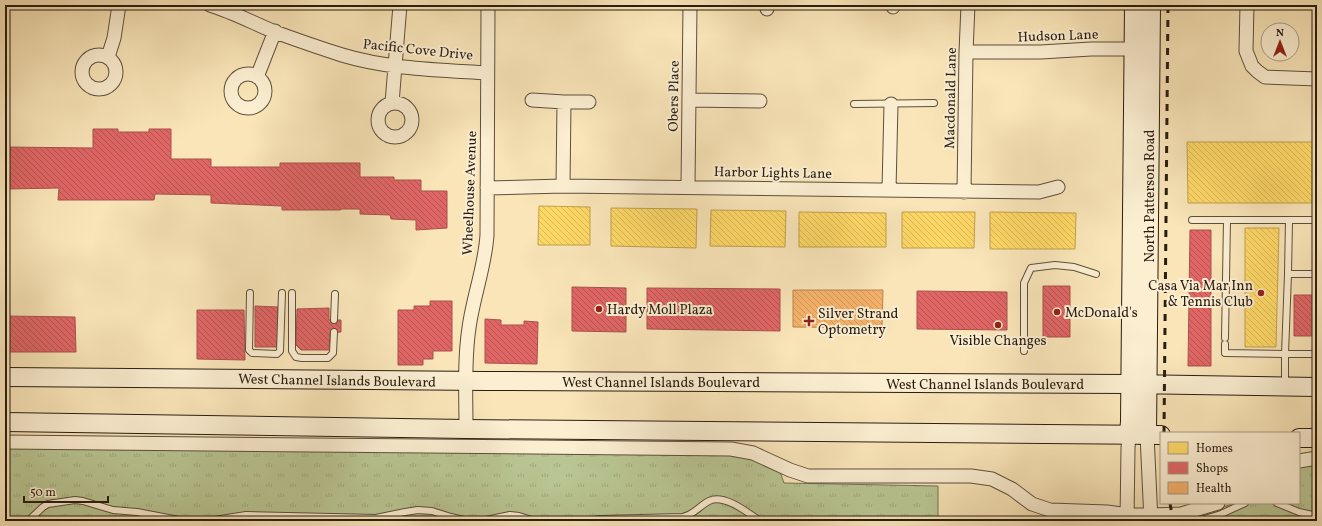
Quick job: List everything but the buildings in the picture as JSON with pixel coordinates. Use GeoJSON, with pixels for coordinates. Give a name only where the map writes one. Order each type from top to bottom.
{"type":"FeatureCollection","features":[{"type":"Feature","properties":{"kind":"main road","name":"North Patterson Road"},"geometry":{"type":"LineString","coordinates":[[1129,435],[1130,421],[1139,384],[1142,49],[1134,5]]}},
{"type":"Feature","properties":{"kind":"main road","name":"North Patterson Road"},"geometry":{"type":"LineString","coordinates":[[1142,49],[1151,5]]}},
{"type":"Feature","properties":{"kind":"main road","name":"West Channel Islands Boulevard"},"geometry":{"type":"LineString","coordinates":[[5,377],[1139,384],[1317,387]]}},
{"type":"Feature","properties":{"kind":"main road","name":"North Patterson Road"},"geometry":{"type":"LineString","coordinates":[[1139,384],[1154,435]]}},
{"type":"Feature","properties":{"kind":"main road"},"geometry":{"type":"LineString","coordinates":[[5,422],[466,429],[1154,435]]}},
{"type":"Feature","properties":{"kind":"main road"},"geometry":{"type":"LineString","coordinates":[[1300,438],[1317,438]]}},
{"type":"Feature","properties":{"kind":"street"},"geometry":{"type":"LineString","coordinates":[[108,57],[114,38],[119,5]]}},
{"type":"Feature","properties":{"kind":"street","name":"Pacific Cove Drive"},"geometry":{"type":"LineString","coordinates":[[210,5],[226,7],[275,31],[360,60],[447,71],[488,72]]}},
{"type":"Feature","properties":{"kind":"street"},"geometry":{"type":"LineString","coordinates":[[392,103],[400,5]]}},
{"type":"Feature","properties":{"kind":"street","name":"Wheelhouse Avenue"},"geometry":{"type":"LineString","coordinates":[[466,429],[466,381],[469,328],[486,247],[488,5]]}},
{"type":"Feature","properties":{"kind":"street","name":"Obers Place"},"geometry":{"type":"LineString","coordinates":[[688,187],[690,5]]}},
{"type":"Feature","properties":{"kind":"street","name":"Macdonald Lane"},"geometry":{"type":"LineString","coordinates":[[964,192],[968,5]]}},
{"type":"Feature","properties":{"kind":"street"},"geometry":{"type":"LineString","coordinates":[[1247,5],[1246,51],[1252,66],[1265,77],[1317,79]]}},
{"type":"Feature","properties":{"kind":"street"},"geometry":{"type":"LineString","coordinates":[[257,77],[275,31]]}},
{"type":"Feature","properties":{"kind":"street","name":"Hudson Lane"},"geometry":{"type":"LineString","coordinates":[[966,52],[1042,52],[1091,49],[1142,49]]}},
{"type":"Feature","properties":{"kind":"street"},"geometry":{"type":"LineString","coordinates":[[532,100],[589,102]]}},
{"type":"Feature","properties":{"kind":"street"},"geometry":{"type":"LineString","coordinates":[[689,100],[760,101]]}},
{"type":"Feature","properties":{"kind":"street"},"geometry":{"type":"LineString","coordinates":[[563,186],[564,102]]}},
{"type":"Feature","properties":{"kind":"street"},"geometry":{"type":"LineString","coordinates":[[889,190],[891,104]]}},
{"type":"Feature","properties":{"kind":"street","name":"Harbor Lights Lane"},"geometry":{"type":"LineString","coordinates":[[487,188],[563,186],[1039,192],[1058,188]]}},
{"type":"Feature","properties":{"kind":"street"},"geometry":{"type":"LineString","coordinates":[[1128,518],[1129,435]]}},
{"type":"Feature","properties":{"kind":"street"},"geometry":{"type":"LineString","coordinates":[[1151,518],[1154,435]]}},
{"type":"Feature","properties":{"kind":"street"},"geometry":{"type":"LineString","coordinates":[[5,442],[731,449],[753,453],[790,470],[808,476],[971,476],[992,479],[1012,489],[1032,504],[1050,510],[1107,512],[1128,518],[1151,518],[1181,514],[1215,504]]}},
{"type":"Feature","properties":{"kind":"street"},"geometry":{"type":"LineString","coordinates":[[1300,461],[1317,458]]}},
{"type":"Feature","properties":{"kind":"lane"},"geometry":{"type":"LineString","coordinates":[[854,104],[934,103]]}},
{"type":"Feature","properties":{"kind":"lane"},"geometry":{"type":"LineString","coordinates":[[1192,220],[1317,220]]}},
{"type":"Feature","properties":{"kind":"lane"},"geometry":{"type":"LineString","coordinates":[[1227,220],[1225,353],[1317,354]]}},
{"type":"Feature","properties":{"kind":"lane"},"geometry":{"type":"LineString","coordinates":[[1284,386],[1289,220]]}},
{"type":"Feature","properties":{"kind":"lane"},"geometry":{"type":"LineString","coordinates":[[1024,351],[1024,283],[1031,268],[1055,265],[1096,274]]}},
{"type":"Feature","properties":{"kind":"lane"},"geometry":{"type":"LineString","coordinates":[[1288,274],[1317,274]]}},
{"type":"Feature","properties":{"kind":"lane"},"geometry":{"type":"LineString","coordinates":[[250,293],[249,350],[252,353],[277,354],[280,351],[282,293]]}},
{"type":"Feature","properties":{"kind":"lane"},"geometry":{"type":"LineString","coordinates":[[292,293],[292,351],[296,357],[328,358],[334,353],[334,332]]}},
{"type":"Feature","properties":{"kind":"lane"},"geometry":{"type":"LineString","coordinates":[[334,320],[335,294]]}},
{"type":"Feature","properties":{"kind":"lane"},"geometry":{"type":"LineString","coordinates":[[589,521],[600,519],[683,517],[691,515],[710,500],[715,499],[729,502],[742,508],[760,521]]}},
{"type":"Feature","properties":{"kind":"lane"},"geometry":{"type":"LineString","coordinates":[[28,521],[48,504],[75,500],[112,510],[137,512],[184,521]]}},
{"type":"Feature","properties":{"kind":"lane"},"geometry":{"type":"LineString","coordinates":[[1198,521],[1221,514],[1243,504]]}},
{"type":"Feature","properties":{"kind":"lane"},"geometry":{"type":"LineString","coordinates":[[1280,504],[1317,516]]}},
{"type":"Feature","properties":{"kind":"lane"},"geometry":{"type":"LineString","coordinates":[[208,521],[246,515],[376,518],[418,510],[432,511],[468,521]]}},
{"type":"Feature","properties":{"kind":"lane"},"geometry":{"type":"LineString","coordinates":[[1304,513],[1312,521]]}},
{"type":"Feature","properties":{"kind":"lane"},"geometry":{"type":"LineString","coordinates":[[481,521],[519,516],[534,521]]}},
{"type":"Feature","properties":{"kind":"green space"},"geometry":{"type":"Polygon","coordinates":[[[5,447],[731,453],[748,456],[779,469],[784,483],[938,486],[938,521],[5,521],[5,447]]]}},
{"type":"Feature","properties":{"kind":"green space"},"geometry":{"type":"Polygon","coordinates":[[[1317,464],[1317,521],[1199,521],[1199,516],[1231,504],[1300,504],[1300,466],[1317,464]]]}},
{"type":"Feature","properties":{"kind":"railway"},"geometry":{"type":"LineString","coordinates":[[1164,432],[1168,5]]}},
{"type":"Feature","properties":{"kind":"railway"},"geometry":{"type":"LineString","coordinates":[[1170,504],[1173,521]]}},
{"type":"Feature","properties":{"kind":"place","name":"Casa Via Mar Inn & Tennis Club"},"geometry":{"type":"Point","coordinates":[1261,293]}},
{"type":"Feature","properties":{"kind":"place","name":"Hardy Moll Plaza"},"geometry":{"type":"Point","coordinates":[599,309]}},
{"type":"Feature","properties":{"kind":"place","name":"McDonald's"},"geometry":{"type":"Point","coordinates":[1057,312]}},
{"type":"Feature","properties":{"kind":"place","name":"Silver Strand Optometry"},"geometry":{"type":"Point","coordinates":[809,321]}},
{"type":"Feature","properties":{"kind":"place","name":"Visible Changes"},"geometry":{"type":"Point","coordinates":[998,325]}}]}
